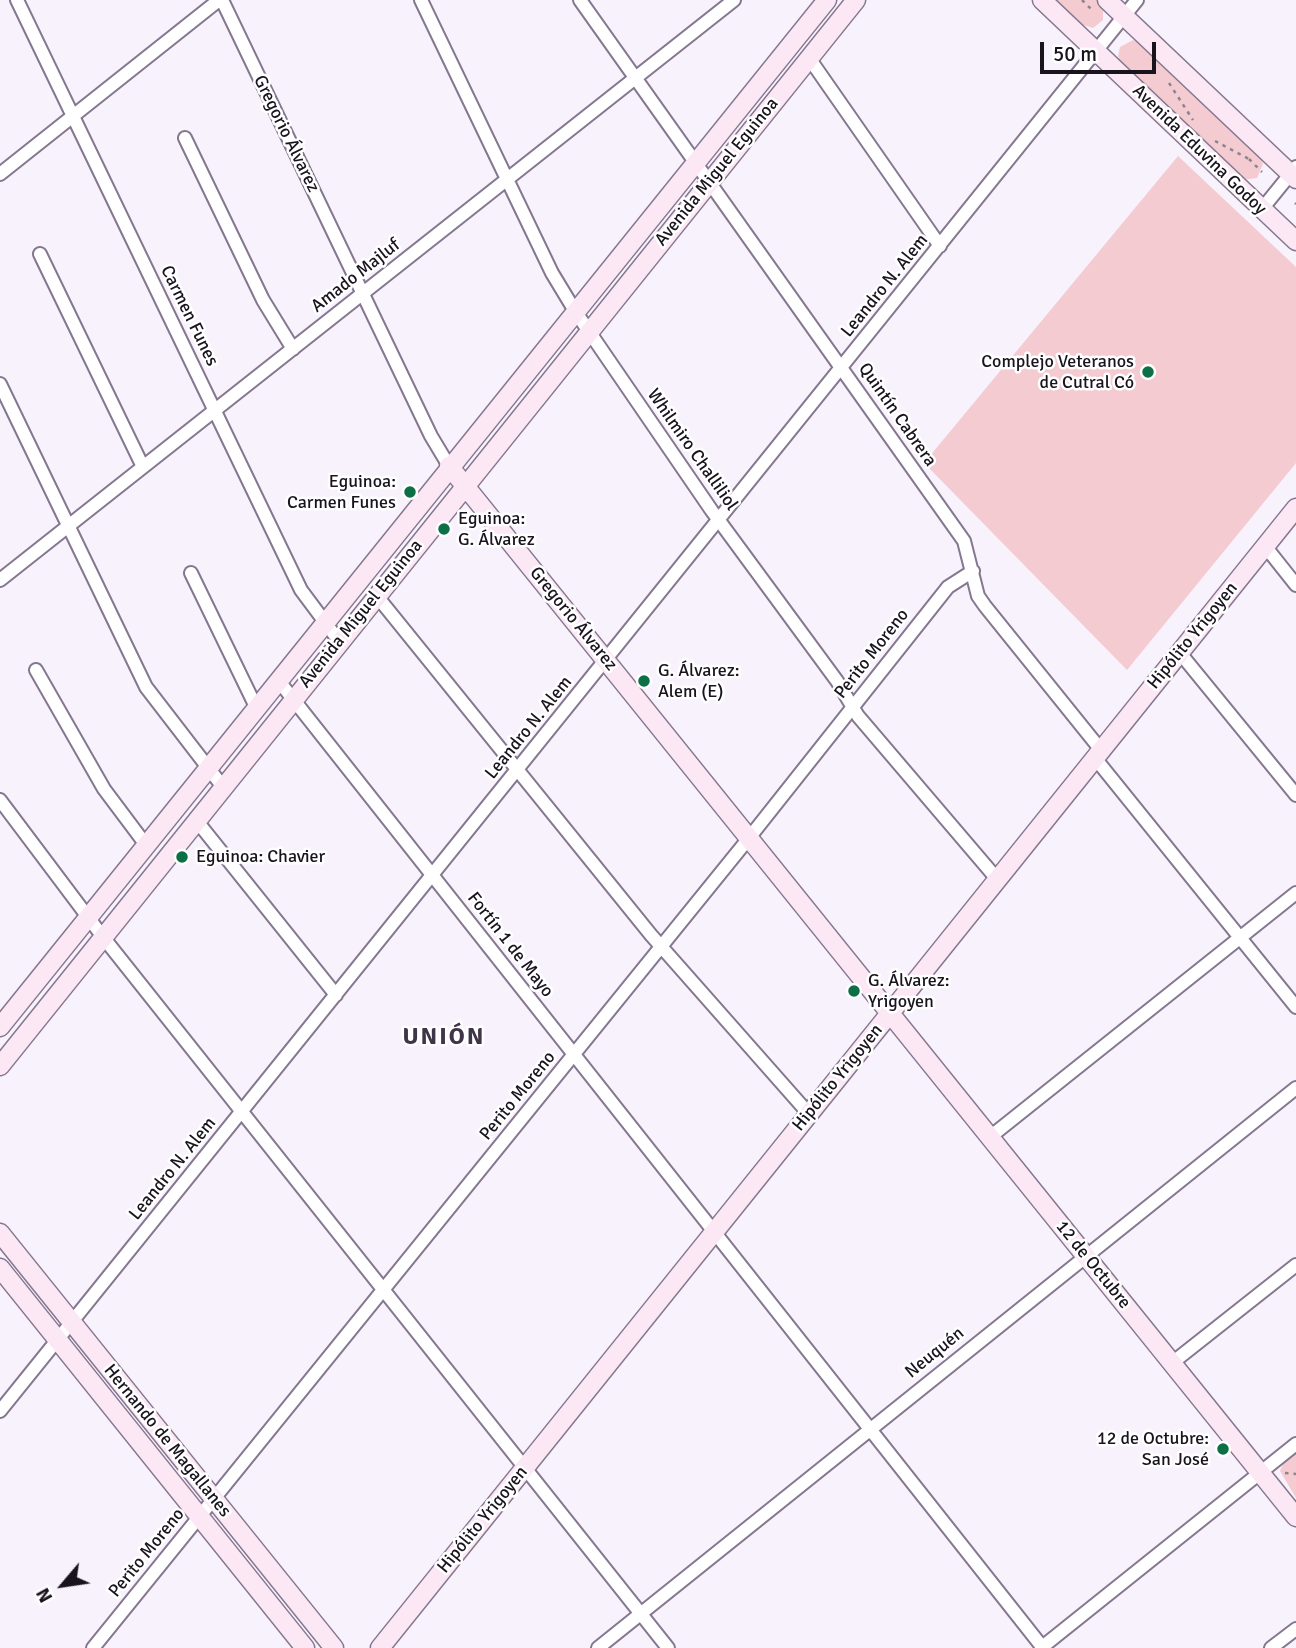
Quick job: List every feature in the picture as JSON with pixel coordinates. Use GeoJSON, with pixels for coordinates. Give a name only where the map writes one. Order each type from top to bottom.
{"type":"FeatureCollection","features":[{"type":"Feature","properties":{"kind":"main road","name":"Avenida Miguel Eguinoa"},"geometry":{"type":"LineString","coordinates":[[0,1027],[449,466],[827,0]]}},
{"type":"Feature","properties":{"kind":"main road","name":"Avenida Miguel Eguinoa"},"geometry":{"type":"LineString","coordinates":[[0,1066],[856,0]]}},
{"type":"Feature","properties":{"kind":"main road","name":"Avenida Eduvina Godoy"},"geometry":{"type":"LineString","coordinates":[[1042,0],[1296,241]]}},
{"type":"Feature","properties":{"kind":"main road"},"geometry":{"type":"LineString","coordinates":[[1107,0],[1294,173]]}},
{"type":"Feature","properties":{"kind":"main road","name":"Gregorio Álvarez"},"geometry":{"type":"LineString","coordinates":[[449,466],[890,1013]]}},
{"type":"Feature","properties":{"kind":"main road","name":"Hipólito Yrigoyen"},"geometry":{"type":"LineString","coordinates":[[380,1648],[1296,508]]}},
{"type":"Feature","properties":{"kind":"main road","name":"12 de Octubre"},"geometry":{"type":"LineString","coordinates":[[890,1013],[1296,1517]]}},
{"type":"Feature","properties":{"kind":"main road","name":"Hernando de Magallanes"},"geometry":{"type":"LineString","coordinates":[[0,1233],[334,1648]]}},
{"type":"Feature","properties":{"kind":"main road","name":"Hernando de Magallanes"},"geometry":{"type":"LineString","coordinates":[[0,1268],[305,1648]]}},
{"type":"Feature","properties":{"kind":"street","name":"Carmen Funes"},"geometry":{"type":"LineString","coordinates":[[17,0],[304,596],[339,641]]}},
{"type":"Feature","properties":{"kind":"street"},"geometry":{"type":"LineString","coordinates":[[0,174],[221,0]]}},
{"type":"Feature","properties":{"kind":"street","name":"Gregorio Álvarez"},"geometry":{"type":"LineString","coordinates":[[221,0],[431,436],[449,466]]}},
{"type":"Feature","properties":{"kind":"street","name":"Whilmiro Challiliol"},"geometry":{"type":"LineString","coordinates":[[421,0],[552,273],[575,311],[719,521],[867,727],[997,879]]}},
{"type":"Feature","properties":{"kind":"street","name":"Quintín Cabrera"},"geometry":{"type":"LineString","coordinates":[[580,0],[964,541],[978,596],[985,606],[1296,1007]]}},
{"type":"Feature","properties":{"kind":"street","name":"Amado Majluf"},"geometry":{"type":"LineString","coordinates":[[0,580],[734,0]]}},
{"type":"Feature","properties":{"kind":"street","name":"Leandro N. Alem"},"geometry":{"type":"LineString","coordinates":[[0,1411],[1137,0]]}},
{"type":"Feature","properties":{"kind":"street"},"geometry":{"type":"LineString","coordinates":[[809,58],[940,246]]}},
{"type":"Feature","properties":{"kind":"street"},"geometry":{"type":"LineString","coordinates":[[185,138],[263,300],[293,349]]}},
{"type":"Feature","properties":{"kind":"street"},"geometry":{"type":"LineString","coordinates":[[1262,209],[1294,173]]}},
{"type":"Feature","properties":{"kind":"street"},"geometry":{"type":"LineString","coordinates":[[40,254],[143,467]]}},
{"type":"Feature","properties":{"kind":"street"},"geometry":{"type":"LineString","coordinates":[[0,384],[146,687],[223,787]]}},
{"type":"Feature","properties":{"kind":"street"},"geometry":{"type":"LineString","coordinates":[[1265,547],[1296,585]]}},
{"type":"Feature","properties":{"kind":"street","name":"Perito Moreno"},"geometry":{"type":"LineString","coordinates":[[93,1648],[749,838],[948,586],[973,571]]}},
{"type":"Feature","properties":{"kind":"street"},"geometry":{"type":"LineString","coordinates":[[191,573],[257,707]]}},
{"type":"Feature","properties":{"kind":"street"},"geometry":{"type":"LineString","coordinates":[[376,595],[662,946],[809,1114]]}},
{"type":"Feature","properties":{"kind":"street"},"geometry":{"type":"LineString","coordinates":[[1180,653],[1296,795]]}},
{"type":"Feature","properties":{"kind":"street"},"geometry":{"type":"LineString","coordinates":[[36,670],[104,789],[146,845]]}},
{"type":"Feature","properties":{"kind":"street","name":"Fortín 1 de Mayo"},"geometry":{"type":"LineString","coordinates":[[278,680],[1042,1648]]}},
{"type":"Feature","properties":{"kind":"street"},"geometry":{"type":"LineString","coordinates":[[0,800],[103,937],[523,1469],[668,1648]]}},
{"type":"Feature","properties":{"kind":"street"},"geometry":{"type":"LineString","coordinates":[[196,820],[336,995]]}},
{"type":"Feature","properties":{"kind":"street"},"geometry":{"type":"LineString","coordinates":[[990,1137],[1296,893]]}},
{"type":"Feature","properties":{"kind":"street","name":"Neuquén"},"geometry":{"type":"LineString","coordinates":[[598,1648],[639,1612],[1296,1088]]}},
{"type":"Feature","properties":{"kind":"street"},"geometry":{"type":"LineString","coordinates":[[1172,1363],[1296,1265]]}},
{"type":"Feature","properties":{"kind":"street"},"geometry":{"type":"LineString","coordinates":[[1042,1648],[1296,1444]]}},
{"type":"Feature","properties":{"kind":"street"},"geometry":{"type":"LineString","coordinates":[[1271,1648],[1296,1629]]}},
{"type":"Feature","properties":{"kind":"path"},"geometry":{"type":"LineString","coordinates":[[1078,0],[1089,6]]}},
{"type":"Feature","properties":{"kind":"path"},"geometry":{"type":"LineString","coordinates":[[1169,83],[1196,123]]}},
{"type":"Feature","properties":{"kind":"path"},"geometry":{"type":"LineString","coordinates":[[1214,140],[1249,159]]}},
{"type":"Feature","properties":{"kind":"path"},"geometry":{"type":"LineString","coordinates":[[1285,1473],[1288,1468]]}},
{"type":"Feature","properties":{"kind":"path"},"geometry":{"type":"LineString","coordinates":[[1285,1473],[1296,1474]]}},
{"type":"Feature","properties":{"kind":"path"},"geometry":{"type":"LineString","coordinates":[[1285,1473],[1290,1483]]}},
{"type":"Feature","properties":{"kind":"shaded area"},"geometry":{"type":"Polygon","coordinates":[[[1054,0],[1097,0],[1103,7],[1103,20],[1093,28],[1080,24],[1054,0]]]}},
{"type":"Feature","properties":{"kind":"shaded area"},"geometry":{"type":"Polygon","coordinates":[[[1133,40],[1142,44],[1259,154],[1263,164],[1257,178],[1243,180],[1122,65],[1118,56],[1120,47],[1133,40]]]}},
{"type":"Feature","properties":{"kind":"shaded area","name":"Complejo Veteranos de Cutral Có"},"geometry":{"type":"Polygon","coordinates":[[[1178,156],[1296,267],[1296,463],[1127,670],[924,463],[1178,156]]]}},
{"type":"Feature","properties":{"kind":"shaded area"},"geometry":{"type":"Polygon","coordinates":[[[1296,1453],[1296,1498],[1280,1471],[1283,1464],[1296,1453]]]}},
{"type":"Feature","properties":{"kind":"place","name":"Complejo Veteranos de Cutral Có"},"geometry":{"type":"Point","coordinates":[1148,372]}},
{"type":"Feature","properties":{"kind":"place","name":"Eguinoa: Carmen Funes"},"geometry":{"type":"Point","coordinates":[410,492]}},
{"type":"Feature","properties":{"kind":"place","name":"Eguinoa: G. Álvarez"},"geometry":{"type":"Point","coordinates":[444,529]}},
{"type":"Feature","properties":{"kind":"place","name":"G. Álvarez: Alem (E)"},"geometry":{"type":"Point","coordinates":[644,681]}},
{"type":"Feature","properties":{"kind":"place","name":"Eguinoa: Chavier"},"geometry":{"type":"Point","coordinates":[182,857]}},
{"type":"Feature","properties":{"kind":"place","name":"G. Álvarez: Yrigoyen"},"geometry":{"type":"Point","coordinates":[854,991]}},
{"type":"Feature","properties":{"kind":"place","name":"12 de Octubre: San José"},"geometry":{"type":"Point","coordinates":[1223,1449]}},
{"type":"Feature","properties":{"kind":"district","name":"UNIÓN"},"geometry":{"type":"Point","coordinates":[444,1038]}}]}
